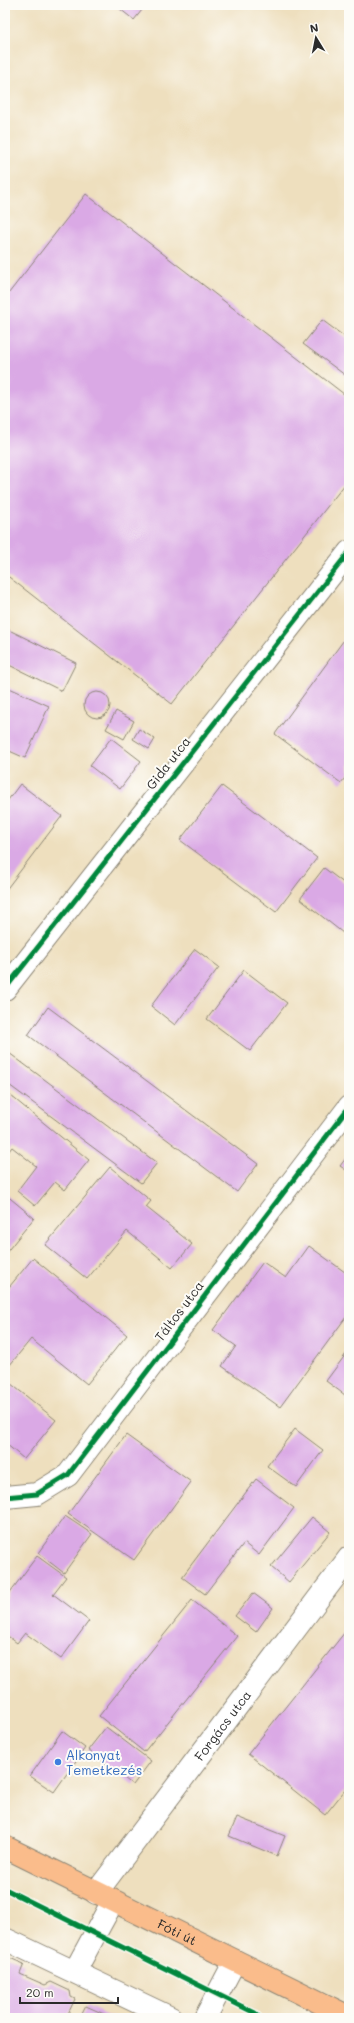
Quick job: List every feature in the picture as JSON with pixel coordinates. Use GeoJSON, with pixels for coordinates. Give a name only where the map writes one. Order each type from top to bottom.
{"type":"FeatureCollection","features":[{"type":"Feature","properties":{"kind":"main road","name":"Fóti út"},"geometry":{"type":"LineString","coordinates":[[5,1847],[349,2017]]}},
{"type":"Feature","properties":{"kind":"street","name":"Gida utca"},"geometry":{"type":"LineString","coordinates":[[5,989],[349,552]]}},
{"type":"Feature","properties":{"kind":"street","name":"Táltos utca"},"geometry":{"type":"LineString","coordinates":[[5,1497],[37,1494],[68,1475],[349,1107]]}},
{"type":"Feature","properties":{"kind":"street","name":"Forgács utca"},"geometry":{"type":"LineString","coordinates":[[76,1971],[104,1897],[349,1558]]}},
{"type":"Feature","properties":{"kind":"street"},"geometry":{"type":"LineString","coordinates":[[5,1938],[171,2018]]}},
{"type":"Feature","properties":{"kind":"street"},"geometry":{"type":"LineString","coordinates":[[205,2018],[235,1961]]}},
{"type":"Feature","properties":{"kind":"building"},"geometry":{"type":"Polygon","coordinates":[[[115,5],[146,5],[134,20],[115,5]]]}},
{"type":"Feature","properties":{"kind":"building"},"geometry":{"type":"Polygon","coordinates":[[[86,194],[349,398],[349,479],[172,704],[5,574],[5,298],[86,194]]]}},
{"type":"Feature","properties":{"kind":"building"},"geometry":{"type":"Polygon","coordinates":[[[322,320],[349,340],[349,378],[303,344],[322,320]]]}},
{"type":"Feature","properties":{"kind":"building"},"geometry":{"type":"Polygon","coordinates":[[[5,628],[76,663],[62,691],[5,663],[5,628]]]}},
{"type":"Feature","properties":{"kind":"building"},"geometry":{"type":"Polygon","coordinates":[[[349,633],[349,773],[341,783],[275,734],[349,633]]]}},
{"type":"Feature","properties":{"kind":"building"},"geometry":{"type":"Polygon","coordinates":[[[5,686],[49,706],[25,758],[5,749],[5,686]]]}},
{"type":"Feature","properties":{"kind":"building"},"geometry":{"type":"Polygon","coordinates":[[[97,692],[106,696],[110,705],[106,714],[97,718],[88,714],[84,705],[88,696],[97,692]]]}},
{"type":"Feature","properties":{"kind":"building"},"geometry":{"type":"Polygon","coordinates":[[[116,711],[134,721],[124,739],[106,729],[116,711]]]}},
{"type":"Feature","properties":{"kind":"building"},"geometry":{"type":"Polygon","coordinates":[[[139,729],[155,739],[149,749],[133,739],[139,729]]]}},
{"type":"Feature","properties":{"kind":"building"},"geometry":{"type":"Polygon","coordinates":[[[111,738],[141,761],[120,789],[90,766],[111,738]]]}},
{"type":"Feature","properties":{"kind":"building"},"geometry":{"type":"Polygon","coordinates":[[[20,784],[62,816],[5,891],[5,804],[20,784]]]}},
{"type":"Feature","properties":{"kind":"building"},"geometry":{"type":"Polygon","coordinates":[[[222,786],[317,858],[276,912],[180,840],[222,786]]]}},
{"type":"Feature","properties":{"kind":"building"},"geometry":{"type":"Polygon","coordinates":[[[324,868],[349,887],[349,926],[343,933],[300,899],[324,868]]]}},
{"type":"Feature","properties":{"kind":"building"},"geometry":{"type":"Polygon","coordinates":[[[195,949],[219,967],[175,1025],[151,1006],[195,949]]]}},
{"type":"Feature","properties":{"kind":"building"},"geometry":{"type":"Polygon","coordinates":[[[244,970],[287,1003],[250,1051],[207,1019],[244,970]]]}},
{"type":"Feature","properties":{"kind":"building"},"geometry":{"type":"Polygon","coordinates":[[[48,1007],[258,1164],[237,1192],[28,1035],[48,1007]]]}},
{"type":"Feature","properties":{"kind":"building"},"geometry":{"type":"Polygon","coordinates":[[[5,1050],[157,1163],[141,1183],[5,1082],[5,1050]]]}},
{"type":"Feature","properties":{"kind":"building"},"geometry":{"type":"Polygon","coordinates":[[[5,1091],[89,1160],[65,1190],[55,1182],[35,1206],[17,1191],[36,1166],[12,1147],[5,1156],[5,1091]]]}},
{"type":"Feature","properties":{"kind":"building"},"geometry":{"type":"Polygon","coordinates":[[[349,1154],[349,1172],[340,1166],[349,1154]]]}},
{"type":"Feature","properties":{"kind":"building"},"geometry":{"type":"Polygon","coordinates":[[[110,1167],[151,1201],[146,1207],[192,1244],[172,1268],[127,1231],[87,1279],[45,1245],[110,1167]]]}},
{"type":"Feature","properties":{"kind":"building"},"geometry":{"type":"Polygon","coordinates":[[[5,1194],[34,1218],[5,1254],[5,1194]]]}},
{"type":"Feature","properties":{"kind":"building"},"geometry":{"type":"Polygon","coordinates":[[[309,1246],[349,1275],[349,1313],[280,1407],[222,1366],[236,1346],[213,1330],[263,1262],[286,1278],[309,1246]]]}},
{"type":"Feature","properties":{"kind":"building"},"geometry":{"type":"Polygon","coordinates":[[[33,1258],[127,1335],[87,1384],[31,1339],[5,1371],[5,1292],[33,1258]]]}},
{"type":"Feature","properties":{"kind":"building"},"geometry":{"type":"Polygon","coordinates":[[[349,1350],[349,1398],[326,1381],[349,1350]]]}},
{"type":"Feature","properties":{"kind":"building"},"geometry":{"type":"Polygon","coordinates":[[[5,1379],[56,1420],[24,1459],[5,1443],[5,1379]]]}},
{"type":"Feature","properties":{"kind":"building"},"geometry":{"type":"Polygon","coordinates":[[[295,1429],[323,1450],[296,1487],[267,1466],[295,1429]]]}},
{"type":"Feature","properties":{"kind":"building"},"geometry":{"type":"Polygon","coordinates":[[[126,1435],[191,1482],[134,1560],[68,1514],[126,1435]]]}},
{"type":"Feature","properties":{"kind":"building"},"geometry":{"type":"Polygon","coordinates":[[[256,1479],[294,1508],[259,1555],[244,1543],[205,1594],[182,1577],[256,1479]]]}},
{"type":"Feature","properties":{"kind":"building"},"geometry":{"type":"Polygon","coordinates":[[[65,1516],[92,1534],[64,1573],[38,1553],[65,1516]]]}},
{"type":"Feature","properties":{"kind":"building"},"geometry":{"type":"Polygon","coordinates":[[[312,1517],[330,1532],[289,1582],[271,1567],[312,1517]]]}},
{"type":"Feature","properties":{"kind":"building"},"geometry":{"type":"Polygon","coordinates":[[[37,1556],[66,1577],[53,1594],[89,1621],[61,1659],[25,1633],[17,1643],[5,1634],[5,1599],[37,1556]]]}},
{"type":"Feature","properties":{"kind":"building"},"geometry":{"type":"Polygon","coordinates":[[[253,1593],[273,1608],[256,1632],[235,1616],[253,1593]]]}},
{"type":"Feature","properties":{"kind":"building"},"geometry":{"type":"Polygon","coordinates":[[[192,1600],[237,1636],[144,1752],[99,1716],[192,1600]]]}},
{"type":"Feature","properties":{"kind":"building"},"geometry":{"type":"Polygon","coordinates":[[[349,1627],[349,1785],[325,1815],[248,1754],[349,1627]]]}},
{"type":"Feature","properties":{"kind":"building"},"geometry":{"type":"Polygon","coordinates":[[[106,1727],[151,1761],[133,1785],[88,1750],[106,1727]]]}},
{"type":"Feature","properties":{"kind":"building","name":"Alkonyat Temetkezés"},"geometry":{"type":"Polygon","coordinates":[[[62,1731],[85,1748],[54,1792],[30,1776],[62,1731]]]}},
{"type":"Feature","properties":{"kind":"building"},"geometry":{"type":"Polygon","coordinates":[[[237,1817],[285,1836],[277,1856],[229,1836],[237,1817]]]}},
{"type":"Feature","properties":{"kind":"building"},"geometry":{"type":"Polygon","coordinates":[[[5,1956],[24,1964],[20,1974],[45,1985],[51,1982],[70,1991],[71,1997],[75,1999],[66,2018],[5,2018],[5,1956]]]}},
{"type":"Feature","properties":{"kind":"building"},"geometry":{"type":"Polygon","coordinates":[[[86,2006],[113,2018],[80,2018],[86,2006]]]}},
{"type":"Feature","properties":{"kind":"cycle path"},"geometry":{"type":"LineString","coordinates":[[5,989],[349,552]]}},
{"type":"Feature","properties":{"kind":"cycle path"},"geometry":{"type":"LineString","coordinates":[[5,1497],[37,1494],[68,1475],[349,1107]]}},
{"type":"Feature","properties":{"kind":"cycle path"},"geometry":{"type":"LineString","coordinates":[[5,1889],[255,2013],[260,2018]]}},
{"type":"Feature","properties":{"kind":"place","name":"Alkonyat Temetkezés"},"geometry":{"type":"Point","coordinates":[58,1762]}}]}
